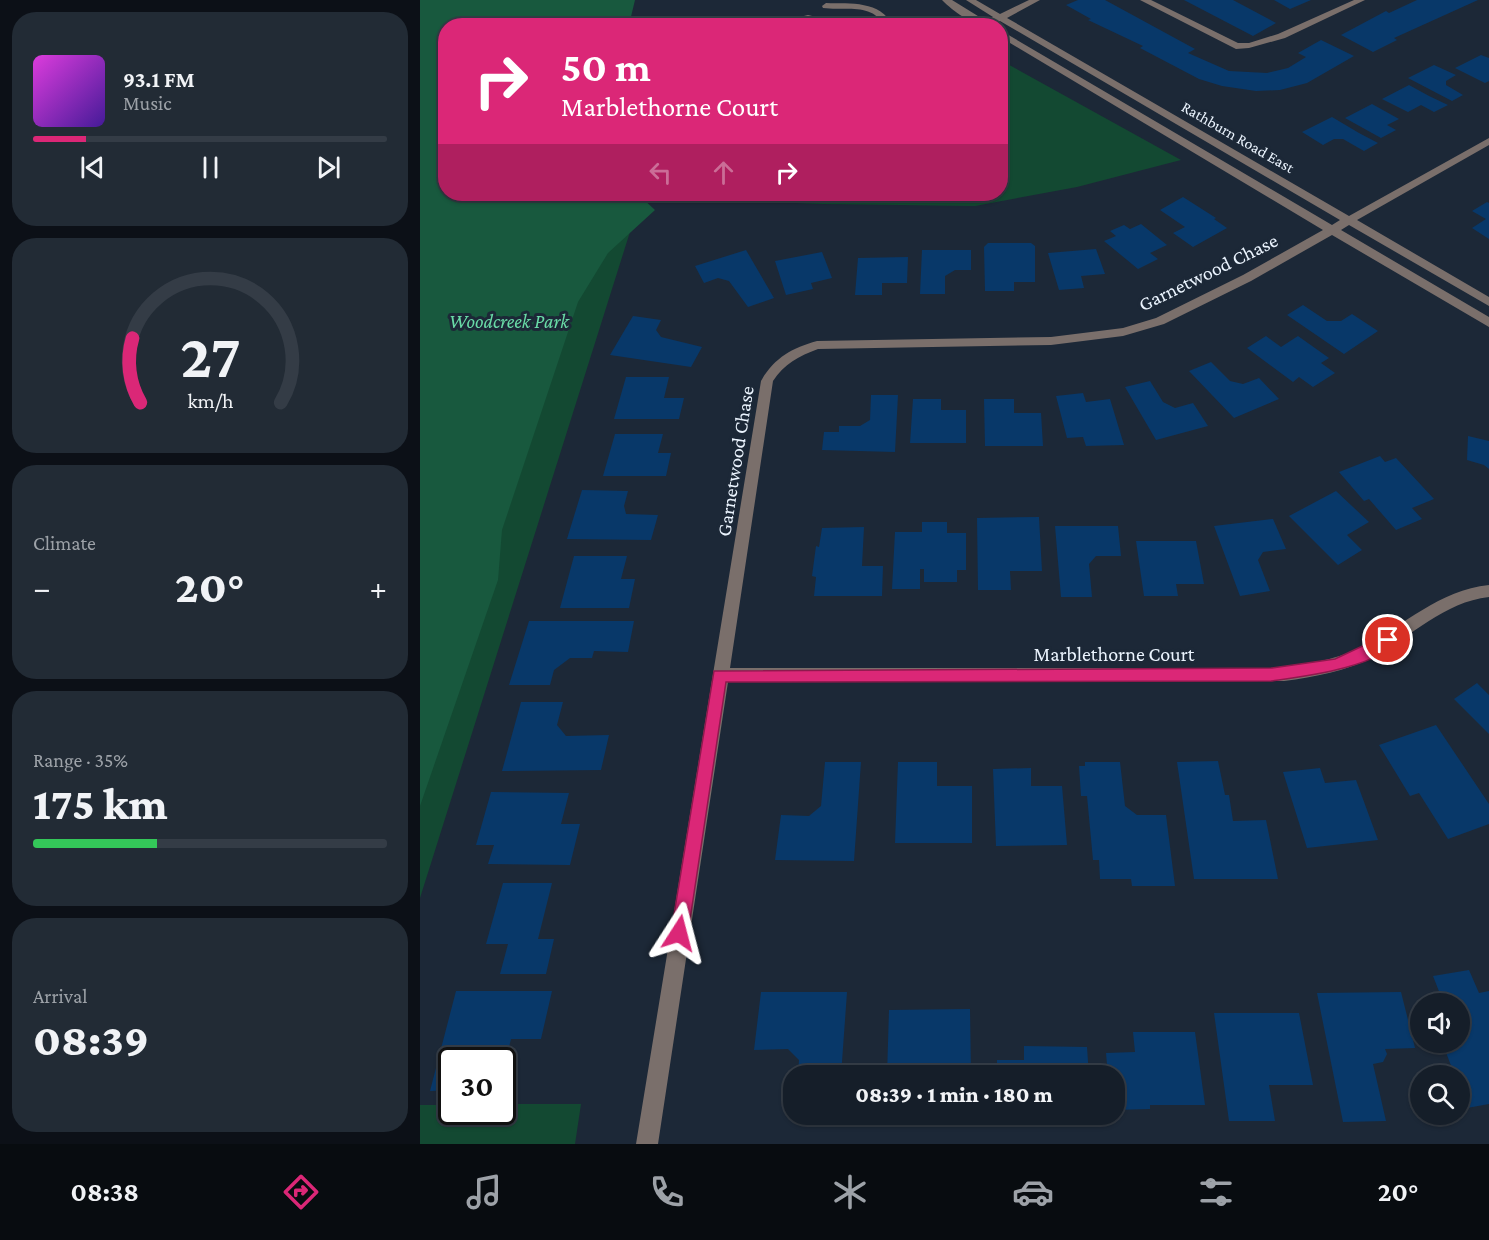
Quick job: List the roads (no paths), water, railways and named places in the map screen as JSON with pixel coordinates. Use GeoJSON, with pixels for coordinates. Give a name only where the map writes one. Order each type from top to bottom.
{"type":"FeatureCollection","features":[{"type":"Feature","properties":{"kind":"street"},"geometry":{"type":"LineString","coordinates":[[946,0],[974,18]]}},
{"type":"Feature","properties":{"kind":"street","name":"Rathburn Road East"},"geometry":{"type":"LineString","coordinates":[[970,0],[1000,17]]}},
{"type":"Feature","properties":{"kind":"street"},"geometry":{"type":"LineString","coordinates":[[1000,17],[1036,0]]}},
{"type":"Feature","properties":{"kind":"street"},"geometry":{"type":"LineString","coordinates":[[1144,0],[1236,46],[1244,47],[1266,42],[1361,0]]}},
{"type":"Feature","properties":{"kind":"street"},"geometry":{"type":"LineString","coordinates":[[826,6],[870,9],[884,18]]}},
{"type":"Feature","properties":{"kind":"street","name":"Rathburn Road East"},"geometry":{"type":"LineString","coordinates":[[1008,22],[1489,302]]}},
{"type":"Feature","properties":{"kind":"street","name":"Rathburn Road East"},"geometry":{"type":"LineString","coordinates":[[1008,38],[1330,231],[1489,323]]}},
{"type":"Feature","properties":{"kind":"street","name":"Garnetwood Chase"},"geometry":{"type":"LineString","coordinates":[[647,1144],[767,381],[780,363],[801,350],[837,343],[1051,341],[1123,332],[1170,316],[1247,278],[1489,141]]}},
{"type":"Feature","properties":{"kind":"street","name":"Marblethorne Court"},"geometry":{"type":"LineString","coordinates":[[719,675],[1272,675],[1305,672],[1352,660],[1460,596],[1489,591]]}},
{"type":"Feature","properties":{"kind":"park label","name":"Woodcreek Park"},"geometry":{"type":"Point","coordinates":[509,321]}}]}
